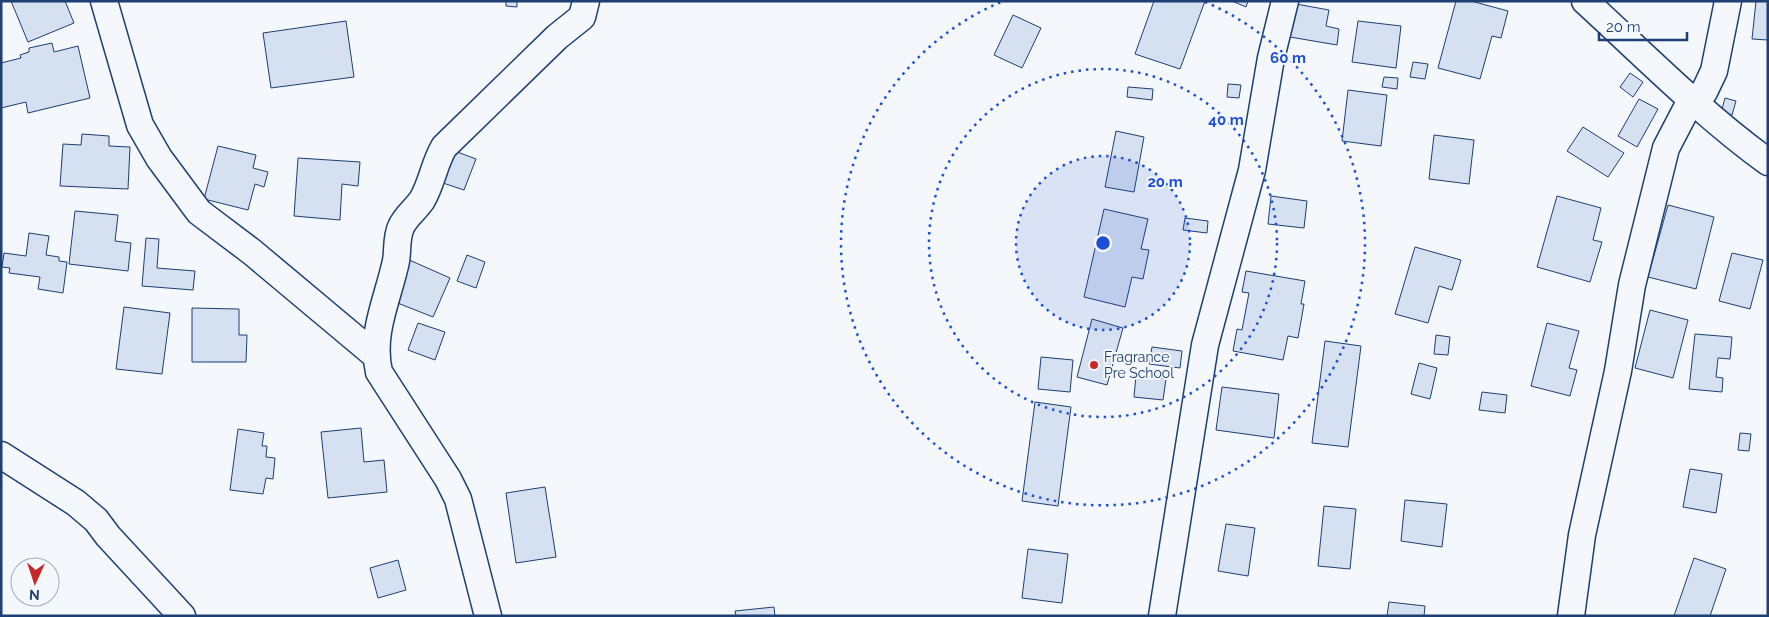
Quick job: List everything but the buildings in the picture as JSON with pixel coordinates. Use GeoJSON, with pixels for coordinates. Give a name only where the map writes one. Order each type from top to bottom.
{"type":"FeatureCollection","features":[{"type":"Feature","properties":{"kind":"street"},"geometry":{"type":"LineString","coordinates":[[104,1],[140,125],[159,158],[199,212],[252,252],[375,355]]}},
{"type":"Feature","properties":{"kind":"street"},"geometry":{"type":"LineString","coordinates":[[488,616],[458,499],[448,479],[379,372],[375,355],[376,336],[396,260],[402,225],[421,201],[433,178],[438,157],[444,147],[556,37],[582,17],[586,1]]}},
{"type":"Feature","properties":{"kind":"street"},"geometry":{"type":"LineString","coordinates":[[1162,616],[1205,345],[1252,170],[1271,58],[1285,1]]}},
{"type":"Feature","properties":{"kind":"street"},"geometry":{"type":"LineString","coordinates":[[1584,1],[1690,100],[1727,132],[1768,162]]}},
{"type":"Feature","properties":{"kind":"street"},"geometry":{"type":"LineString","coordinates":[[1571,616],[1582,536],[1616,381],[1632,285],[1666,148],[1690,100],[1704,92],[1714,71],[1728,1]]}},
{"type":"Feature","properties":{"kind":"street"},"geometry":{"type":"LineString","coordinates":[[1,455],[76,503],[96,520],[108,536],[182,616]]}},
{"type":"Feature","properties":{"kind":"place","name":"Fragrance Pre School"},"geometry":{"type":"Point","coordinates":[1094,365]}}]}
